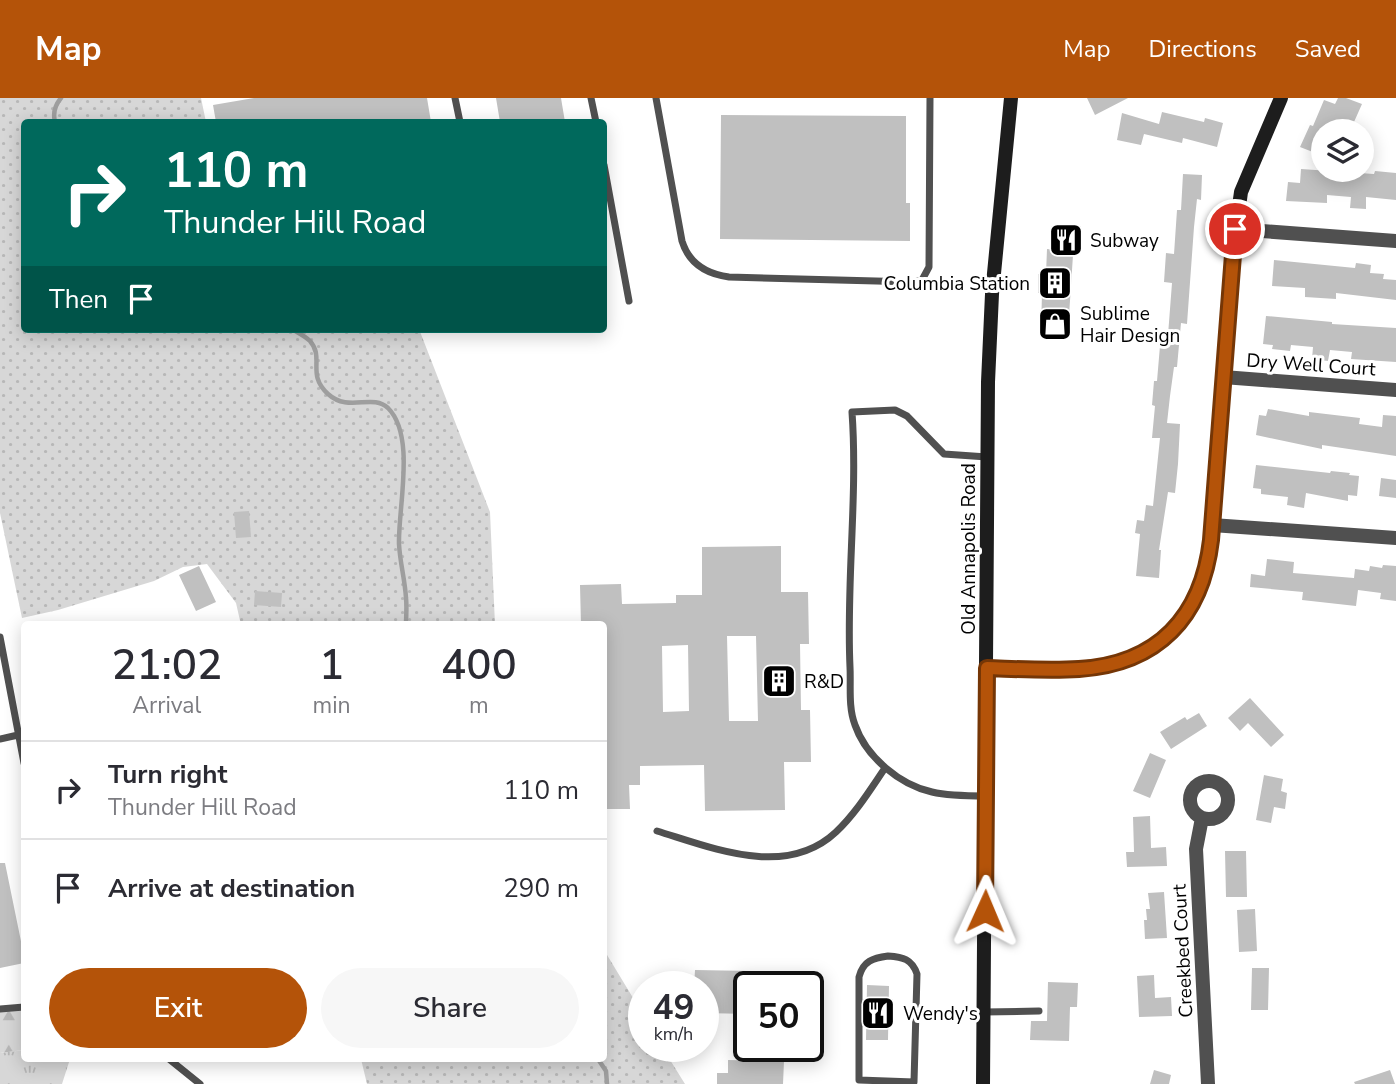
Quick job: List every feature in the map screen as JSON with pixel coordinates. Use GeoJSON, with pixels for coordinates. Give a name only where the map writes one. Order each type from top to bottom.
{"type":"FeatureCollection","features":[{"type":"Feature","properties":{"kind":"main road","name":"Old Annapolis Road"},"geometry":{"type":"LineString","coordinates":[[984,1084],[987,457],[992,294],[1011,98]]}},
{"type":"Feature","properties":{"kind":"main road"},"geometry":{"type":"LineString","coordinates":[[987,668],[1079,669],[1105,666],[1143,653],[1162,641],[1177,627],[1196,599],[1209,554],[1235,229],[1241,192],[1278,99]]}},
{"type":"Feature","properties":{"kind":"street"},"geometry":{"type":"LineString","coordinates":[[1235,229],[1396,241]]}},
{"type":"Feature","properties":{"kind":"street","name":"Dry Well Court"},"geometry":{"type":"LineString","coordinates":[[1223,377],[1396,390]]}},
{"type":"Feature","properties":{"kind":"street"},"geometry":{"type":"LineString","coordinates":[[1212,525],[1396,538]]}},
{"type":"Feature","properties":{"kind":"street","name":"Creekbed Court"},"geometry":{"type":"LineString","coordinates":[[1202,817],[1196,849],[1208,1084]]}},
{"type":"Feature","properties":{"kind":"lane"},"geometry":{"type":"LineString","coordinates":[[455,98],[459,119]]}},
{"type":"Feature","properties":{"kind":"lane"},"geometry":{"type":"LineString","coordinates":[[591,98],[595,119]]}},
{"type":"Feature","properties":{"kind":"lane"},"geometry":{"type":"LineString","coordinates":[[656,98],[682,241],[686,253],[696,264],[717,276],[729,277],[914,282],[922,280],[929,267],[930,98]]}},
{"type":"Feature","properties":{"kind":"lane"},"geometry":{"type":"LineString","coordinates":[[607,181],[629,300]]}},
{"type":"Feature","properties":{"kind":"lane"},"geometry":{"type":"LineString","coordinates":[[986,796],[932,792],[907,782],[885,768],[855,725],[848,635],[854,481],[852,412],[895,410],[907,416],[944,454],[987,457]]}},
{"type":"Feature","properties":{"kind":"lane"},"geometry":{"type":"LineString","coordinates":[[0,637],[21,749]]}},
{"type":"Feature","properties":{"kind":"lane"},"geometry":{"type":"LineString","coordinates":[[0,739],[18,735]]}},
{"type":"Feature","properties":{"kind":"lane"},"geometry":{"type":"LineString","coordinates":[[657,831],[749,856],[775,857],[799,853],[834,834],[854,814],[885,768]]}},
{"type":"Feature","properties":{"kind":"lane"},"geometry":{"type":"LineString","coordinates":[[899,957],[914,965],[917,974],[914,1083],[859,1080],[861,970],[866,962],[874,958],[899,957]]}},
{"type":"Feature","properties":{"kind":"lane"},"geometry":{"type":"LineString","coordinates":[[0,1009],[21,1007]]}},
{"type":"Feature","properties":{"kind":"lane"},"geometry":{"type":"LineString","coordinates":[[984,1012],[1039,1011]]}},
{"type":"Feature","properties":{"kind":"lane"},"geometry":{"type":"LineString","coordinates":[[173,1062],[200,1084]]}},
{"type":"Feature","properties":{"kind":"green space"},"geometry":{"type":"Polygon","coordinates":[[[0,98],[201,98],[205,119],[21,119],[21,333],[421,333],[490,512],[495,621],[240,621],[236,603],[207,564],[183,567],[154,581],[22,618],[0,513],[0,98]]]}},
{"type":"Feature","properties":{"kind":"green space"},"geometry":{"type":"Polygon","coordinates":[[[607,955],[628,990],[628,1062],[671,1062],[685,1084],[367,1084],[362,1062],[607,1062],[607,955]]]}},
{"type":"Feature","properties":{"kind":"green space"},"geometry":{"type":"Polygon","coordinates":[[[21,1007],[21,1050],[0,1053],[0,1009],[21,1007]]]}},
{"type":"Feature","properties":{"kind":"green space"},"geometry":{"type":"Polygon","coordinates":[[[21,1050],[21,1062],[69,1062],[62,1084],[0,1084],[0,1053],[21,1050]]]}},
{"type":"Feature","properties":{"kind":"building"},"geometry":{"type":"Polygon","coordinates":[[[254,98],[427,98],[430,119],[215,119],[213,105],[254,98]]]}},
{"type":"Feature","properties":{"kind":"building"},"geometry":{"type":"Polygon","coordinates":[[[496,98],[561,98],[564,119],[500,119],[496,98]]]}},
{"type":"Feature","properties":{"kind":"building"},"geometry":{"type":"Polygon","coordinates":[[[1087,98],[1128,98],[1095,115],[1087,98]]]}},
{"type":"Feature","properties":{"kind":"building"},"geometry":{"type":"Polygon","coordinates":[[[1338,98],[1346,98],[1362,104],[1355,119],[1316,119],[1324,100],[1335,104],[1338,98]]]}},
{"type":"Feature","properties":{"kind":"building"},"geometry":{"type":"Polygon","coordinates":[[[1162,112],[1204,122],[1205,118],[1223,123],[1217,147],[1183,138],[1182,143],[1144,134],[1141,145],[1117,140],[1122,113],[1159,124],[1162,112]]]}},
{"type":"Feature","properties":{"kind":"building"},"geometry":{"type":"Polygon","coordinates":[[[721,115],[906,116],[906,203],[910,203],[910,241],[720,239],[721,115]]]}},
{"type":"Feature","properties":{"kind":"building"},"geometry":{"type":"Polygon","coordinates":[[[1311,125],[1311,151],[1300,147],[1311,125]]]}},
{"type":"Feature","properties":{"kind":"building"},"geometry":{"type":"Polygon","coordinates":[[[1301,169],[1311,170],[1311,182],[1374,182],[1375,171],[1396,173],[1396,200],[1366,197],[1366,209],[1350,208],[1351,197],[1327,195],[1327,203],[1286,201],[1288,182],[1300,183],[1301,169]]]}},
{"type":"Feature","properties":{"kind":"building"},"geometry":{"type":"Polygon","coordinates":[[[1183,174],[1202,175],[1201,200],[1197,199],[1194,227],[1187,324],[1181,323],[1177,367],[1174,367],[1167,423],[1180,424],[1175,493],[1168,492],[1159,550],[1159,578],[1136,576],[1140,534],[1135,533],[1137,520],[1144,521],[1146,505],[1153,506],[1160,438],[1152,438],[1154,381],[1157,381],[1161,334],[1168,335],[1172,283],[1164,282],[1166,253],[1174,254],[1183,174]]]}},
{"type":"Feature","properties":{"kind":"building","name":"Columbia Station"},"geometry":{"type":"Polygon","coordinates":[[[1057,228],[1080,229],[1079,255],[1073,255],[1068,331],[1041,330],[1042,293],[1038,293],[1038,274],[1046,274],[1047,249],[1057,250],[1057,228]]]}},
{"type":"Feature","properties":{"kind":"building"},"geometry":{"type":"Polygon","coordinates":[[[1274,260],[1355,268],[1356,263],[1371,265],[1370,273],[1384,274],[1383,279],[1396,280],[1396,300],[1336,293],[1336,299],[1305,297],[1305,288],[1272,286],[1274,260]]]}},
{"type":"Feature","properties":{"kind":"building"},"geometry":{"type":"Polygon","coordinates":[[[1266,316],[1396,328],[1396,362],[1351,359],[1352,352],[1330,350],[1328,361],[1312,359],[1313,347],[1291,345],[1290,351],[1272,349],[1273,345],[1263,344],[1266,316]]]}},
{"type":"Feature","properties":{"kind":"building"},"geometry":{"type":"Polygon","coordinates":[[[1268,409],[1309,416],[1309,412],[1360,418],[1359,424],[1382,427],[1383,415],[1396,416],[1396,456],[1322,445],[1322,449],[1256,435],[1259,415],[1266,416],[1268,409]]]}},
{"type":"Feature","properties":{"kind":"building"},"geometry":{"type":"Polygon","coordinates":[[[1256,465],[1350,473],[1349,475],[1359,476],[1357,496],[1348,495],[1348,501],[1306,493],[1304,508],[1287,505],[1288,497],[1261,494],[1261,489],[1253,488],[1256,465]]]}},
{"type":"Feature","properties":{"kind":"building"},"geometry":{"type":"Polygon","coordinates":[[[1381,478],[1396,480],[1396,498],[1379,496],[1381,478]]]}},
{"type":"Feature","properties":{"kind":"building"},"geometry":{"type":"Polygon","coordinates":[[[249,511],[251,537],[236,538],[234,512],[249,511]]]}},
{"type":"Feature","properties":{"kind":"building","name":"R&D"},"geometry":{"type":"Polygon","coordinates":[[[781,546],[781,592],[808,592],[809,644],[800,644],[801,710],[810,710],[811,762],[784,762],[785,810],[705,811],[704,765],[640,766],[640,785],[629,785],[630,809],[607,809],[607,621],[581,621],[580,585],[621,584],[622,604],[676,603],[676,595],[702,595],[702,547],[781,546]],[[727,636],[729,721],[758,721],[756,636],[727,636]],[[688,645],[662,646],[663,712],[689,711],[688,645]]]}},
{"type":"Feature","properties":{"kind":"building"},"geometry":{"type":"Polygon","coordinates":[[[1267,559],[1294,562],[1293,573],[1354,578],[1355,569],[1369,571],[1370,566],[1396,566],[1396,601],[1380,599],[1381,593],[1358,590],[1356,606],[1302,600],[1303,592],[1250,587],[1251,574],[1265,576],[1267,559]]]}},
{"type":"Feature","properties":{"kind":"building"},"geometry":{"type":"Polygon","coordinates":[[[199,566],[216,602],[196,611],[179,575],[199,566]]]}},
{"type":"Feature","properties":{"kind":"building"},"geometry":{"type":"Polygon","coordinates":[[[255,591],[282,593],[281,607],[254,605],[255,591]]]}},
{"type":"Feature","properties":{"kind":"building"},"geometry":{"type":"Polygon","coordinates":[[[1250,698],[1284,735],[1271,747],[1248,723],[1240,731],[1228,718],[1250,698]]]}},
{"type":"Feature","properties":{"kind":"building"},"geometry":{"type":"Polygon","coordinates":[[[1199,713],[1207,726],[1171,749],[1160,732],[1185,717],[1187,720],[1199,713]]]}},
{"type":"Feature","properties":{"kind":"building"},"geometry":{"type":"Polygon","coordinates":[[[1150,753],[1166,760],[1150,798],[1133,791],[1150,753]]]}},
{"type":"Feature","properties":{"kind":"building"},"geometry":{"type":"Polygon","coordinates":[[[1264,775],[1283,779],[1281,791],[1287,793],[1285,809],[1274,807],[1271,823],[1256,820],[1264,775]]]}},
{"type":"Feature","properties":{"kind":"building"},"geometry":{"type":"Polygon","coordinates":[[[1150,816],[1151,848],[1166,847],[1167,866],[1127,867],[1126,852],[1134,852],[1133,817],[1150,816]]]}},
{"type":"Feature","properties":{"kind":"building"},"geometry":{"type":"Polygon","coordinates":[[[1225,851],[1246,851],[1247,897],[1226,897],[1225,851]]]}},
{"type":"Feature","properties":{"kind":"building"},"geometry":{"type":"Polygon","coordinates":[[[0,863],[5,863],[21,941],[21,964],[0,968],[0,863]]]}},
{"type":"Feature","properties":{"kind":"building"},"geometry":{"type":"Polygon","coordinates":[[[1164,892],[1167,938],[1145,939],[1144,920],[1147,920],[1146,909],[1150,909],[1148,893],[1164,892]]]}},
{"type":"Feature","properties":{"kind":"building"},"geometry":{"type":"Polygon","coordinates":[[[1255,909],[1257,951],[1239,952],[1237,910],[1255,909]]]}},
{"type":"Feature","properties":{"kind":"building"},"geometry":{"type":"Polygon","coordinates":[[[1252,968],[1269,968],[1268,1010],[1251,1010],[1252,968]]]}},
{"type":"Feature","properties":{"kind":"building"},"geometry":{"type":"Polygon","coordinates":[[[695,970],[752,971],[733,971],[733,1014],[719,1013],[719,971],[695,970]]]}},
{"type":"Feature","properties":{"kind":"building"},"geometry":{"type":"Polygon","coordinates":[[[1154,975],[1155,998],[1171,997],[1172,1016],[1139,1017],[1137,976],[1154,975]]]}},
{"type":"Feature","properties":{"kind":"building"},"geometry":{"type":"Polygon","coordinates":[[[1048,982],[1078,983],[1077,1007],[1070,1007],[1069,1041],[1030,1040],[1031,1021],[1047,1021],[1048,982]]]}},
{"type":"Feature","properties":{"kind":"building","name":"Wendy's"},"geometry":{"type":"Polygon","coordinates":[[[867,985],[889,986],[888,1040],[866,1040],[867,985]]]}},
{"type":"Feature","properties":{"kind":"building"},"geometry":{"type":"Polygon","coordinates":[[[728,1060],[784,1062],[783,1084],[717,1084],[717,1073],[728,1073],[728,1060]]]}},
{"type":"Feature","properties":{"kind":"building"},"geometry":{"type":"Polygon","coordinates":[[[1154,1070],[1171,1075],[1169,1084],[1150,1084],[1154,1070]]]}},
{"type":"Feature","properties":{"kind":"building"},"geometry":{"type":"Polygon","coordinates":[[[1390,1070],[1395,1084],[1354,1082],[1390,1070]]]}},
{"type":"Feature","properties":{"kind":"waterway"},"geometry":{"type":"LineString","coordinates":[[54,119],[55,110],[61,98]]}},
{"type":"Feature","properties":{"kind":"waterway"},"geometry":{"type":"LineString","coordinates":[[298,333],[314,347],[318,380],[328,394],[344,402],[382,404],[396,420],[404,454],[399,544],[406,621]]}},
{"type":"Feature","properties":{"kind":"waterway"},"geometry":{"type":"LineString","coordinates":[[600,1062],[606,1071],[607,1084]]}},
{"type":"Feature","properties":{"kind":"place","name":"Subway"},"geometry":{"type":"Point","coordinates":[1066,240]}},
{"type":"Feature","properties":{"kind":"place","name":"Columbia Station"},"geometry":{"type":"Point","coordinates":[1055,283]}},
{"type":"Feature","properties":{"kind":"place","name":"Sublime Hair Design"},"geometry":{"type":"Point","coordinates":[1055,324]}},
{"type":"Feature","properties":{"kind":"place","name":"R&D"},"geometry":{"type":"Point","coordinates":[779,681]}},
{"type":"Feature","properties":{"kind":"place","name":"Wendy's"},"geometry":{"type":"Point","coordinates":[878,1013]}},
{"type":"Feature","properties":{"kind":"route"},"geometry":{"type":"LineString","coordinates":[[985,911],[987,668],[1079,669],[1125,660],[1162,641],[1177,627],[1196,599],[1204,577],[1211,540],[1235,229]]}}]}
